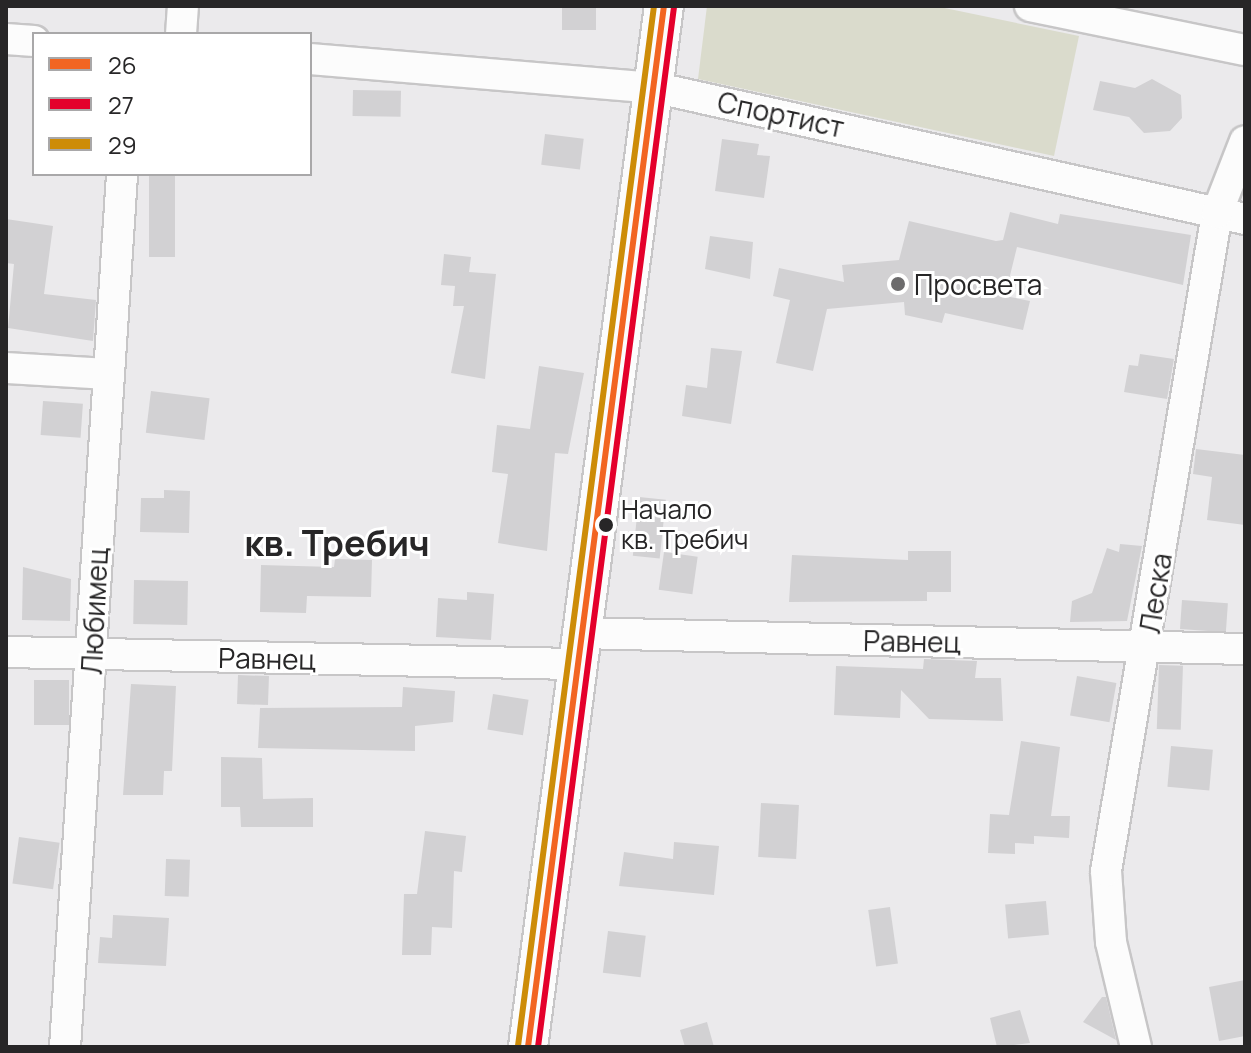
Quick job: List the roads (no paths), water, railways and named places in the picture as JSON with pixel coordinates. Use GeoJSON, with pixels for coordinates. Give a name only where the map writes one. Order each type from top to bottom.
{"type":"FeatureCollection","features":[{"type":"Feature","properties":{"kind":"main road"},"geometry":{"type":"LineString","coordinates":[[528,1047],[578,648],[657,88],[664,6]]}},
{"type":"Feature","properties":{"kind":"street"},"geometry":{"type":"LineString","coordinates":[[181,32],[183,6]]}},
{"type":"Feature","properties":{"kind":"street"},"geometry":{"type":"LineString","coordinates":[[1030,6],[1245,50]]}},
{"type":"Feature","properties":{"kind":"street"},"geometry":{"type":"LineString","coordinates":[[6,39],[32,41]]}},
{"type":"Feature","properties":{"kind":"street","name":"Спортист"},"geometry":{"type":"LineString","coordinates":[[312,59],[657,88],[1231,216]]}},
{"type":"Feature","properties":{"kind":"street","name":"Леска"},"geometry":{"type":"LineString","coordinates":[[1136,1047],[1111,942],[1106,871],[1146,647],[1245,141]]}},
{"type":"Feature","properties":{"kind":"street","name":"Любимец"},"geometry":{"type":"LineString","coordinates":[[65,1047],[92,655],[106,374],[122,176]]}},
{"type":"Feature","properties":{"kind":"street"},"geometry":{"type":"LineString","coordinates":[[6,368],[106,374]]}},
{"type":"Feature","properties":{"kind":"street","name":"Равнец"},"geometry":{"type":"LineString","coordinates":[[6,652],[92,655],[578,648],[1245,649]]}},
{"type":"Feature","properties":{"kind":"place","name":"Просвета"},"geometry":{"type":"Point","coordinates":[898,284]}},
{"type":"Feature","properties":{"kind":"place","name":"Начало кв. Требич"},"geometry":{"type":"Point","coordinates":[606,525]}},
{"type":"Feature","properties":{"kind":"district","name":"кв. Требич"},"geometry":{"type":"Point","coordinates":[337,543]}}]}
